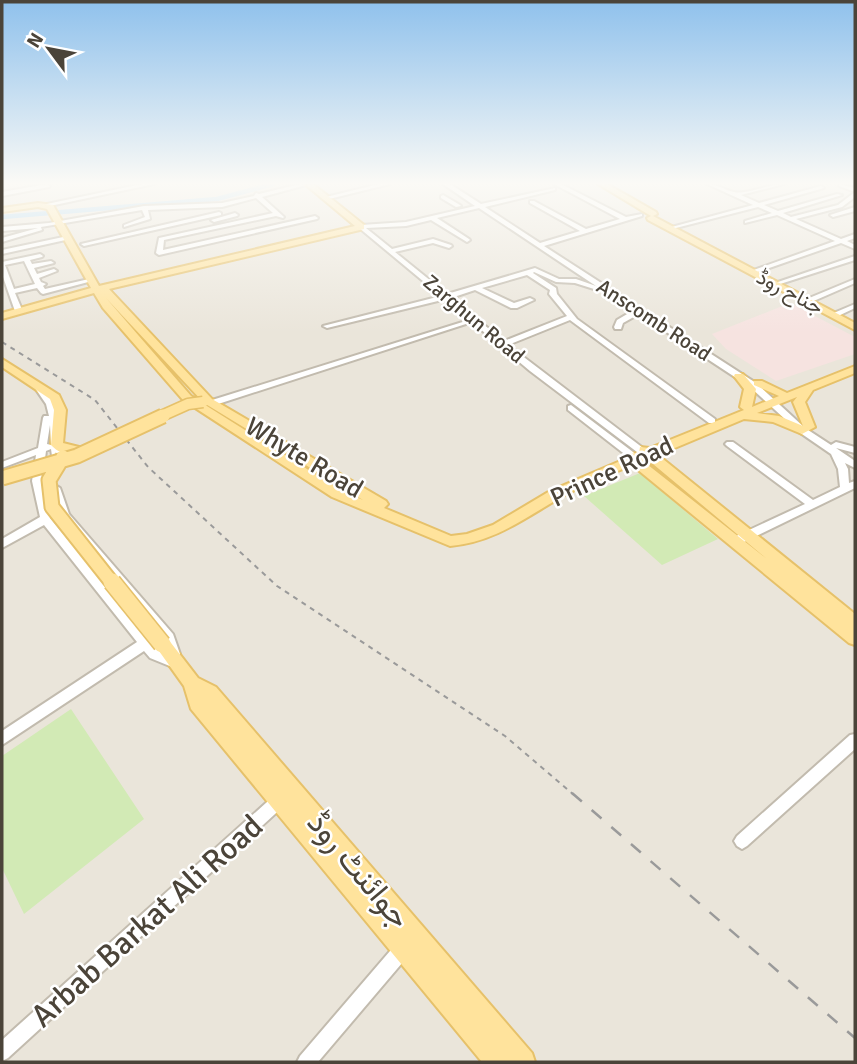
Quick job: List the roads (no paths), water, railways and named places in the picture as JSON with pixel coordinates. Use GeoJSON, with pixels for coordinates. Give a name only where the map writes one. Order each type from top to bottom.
{"type":"FeatureCollection","features":[{"type":"Feature","properties":{"kind":"main road"},"geometry":{"type":"LineString","coordinates":[[67,234],[96,285]]}},
{"type":"Feature","properties":{"kind":"main road"},"geometry":{"type":"LineString","coordinates":[[69,234],[96,285]]}},
{"type":"Feature","properties":{"kind":"main road"},"geometry":{"type":"LineString","coordinates":[[2,316],[96,285],[323,234]]}},
{"type":"Feature","properties":{"kind":"main road","name":"جناح روڈ"},"geometry":{"type":"LineString","coordinates":[[683,234],[855,325]]}},
{"type":"Feature","properties":{"kind":"main road","name":"Whyte Road"},"geometry":{"type":"LineString","coordinates":[[96,285],[187,398],[337,494],[373,504]]}},
{"type":"Feature","properties":{"kind":"main road"},"geometry":{"type":"LineString","coordinates":[[110,303],[190,391],[208,403]]}},
{"type":"Feature","properties":{"kind":"main road","name":"Whyte Road"},"geometry":{"type":"LineString","coordinates":[[110,303],[208,403],[316,474],[373,504]]}},
{"type":"Feature","properties":{"kind":"main road"},"geometry":{"type":"LineString","coordinates":[[2,364],[55,397],[60,410],[57,445],[60,449],[79,451]]}},
{"type":"Feature","properties":{"kind":"main road","name":"Prince Road"},"geometry":{"type":"LineString","coordinates":[[637,454],[774,398],[853,370]]}},
{"type":"Feature","properties":{"kind":"main road","name":"Prince Road"},"geometry":{"type":"LineString","coordinates":[[774,398],[809,388],[853,370]]}},
{"type":"Feature","properties":{"kind":"main road"},"geometry":{"type":"LineString","coordinates":[[739,376],[750,389],[744,411],[806,428]]}},
{"type":"Feature","properties":{"kind":"main road"},"geometry":{"type":"LineString","coordinates":[[758,383],[774,398]]}},
{"type":"Feature","properties":{"kind":"main road"},"geometry":{"type":"LineString","coordinates":[[806,428],[799,402],[809,388]]}},
{"type":"Feature","properties":{"kind":"main road"},"geometry":{"type":"LineString","coordinates":[[55,457],[79,451],[183,401],[190,391]]}},
{"type":"Feature","properties":{"kind":"main road"},"geometry":{"type":"LineString","coordinates":[[2,478],[188,404],[208,403]]}},
{"type":"Feature","properties":{"kind":"main road","name":"Whyte Road"},"geometry":{"type":"LineString","coordinates":[[208,403],[373,504]]}},
{"type":"Feature","properties":{"kind":"main road","name":"Prince Road"},"geometry":{"type":"LineString","coordinates":[[373,504],[434,537],[464,541],[516,522],[566,489],[637,454],[712,421],[744,411]]}},
{"type":"Feature","properties":{"kind":"main road","name":"Zarghun Road"},"geometry":{"type":"LineString","coordinates":[[637,454],[741,538],[855,623]]}},
{"type":"Feature","properties":{"kind":"main road","name":"جوائنٹ روڈ"},"geometry":{"type":"LineString","coordinates":[[55,457],[48,484],[52,507],[153,644],[177,664],[192,683],[197,703],[285,796],[523,1062]]}},
{"type":"Feature","properties":{"kind":"main road","name":"Zarghun Road"},"geometry":{"type":"LineString","coordinates":[[741,538],[855,638]]}},
{"type":"Feature","properties":{"kind":"main road","name":"جوائنٹ روڈ"},"geometry":{"type":"LineString","coordinates":[[285,796],[402,950],[497,1062]]}},
{"type":"Feature","properties":{"kind":"street"},"geometry":{"type":"LineString","coordinates":[[84,244],[126,234]]}},
{"type":"Feature","properties":{"kind":"street"},"geometry":{"type":"LineString","coordinates":[[186,234],[191,240],[160,248],[159,253],[248,234]]}},
{"type":"Feature","properties":{"kind":"street","name":"Zarghun Road"},"geometry":{"type":"LineString","coordinates":[[366,234],[637,454]]}},
{"type":"Feature","properties":{"kind":"street","name":"Zarghun Road"},"geometry":{"type":"LineString","coordinates":[[368,234],[392,251],[468,322],[637,454]]}},
{"type":"Feature","properties":{"kind":"street"},"geometry":{"type":"LineString","coordinates":[[458,234],[467,240]]}},
{"type":"Feature","properties":{"kind":"street","name":"Anscomb Road"},"geometry":{"type":"LineString","coordinates":[[524,234],[774,398],[806,428],[855,465]]}},
{"type":"Feature","properties":{"kind":"street"},"geometry":{"type":"LineString","coordinates":[[543,246],[581,234]]}},
{"type":"Feature","properties":{"kind":"street"},"geometry":{"type":"LineString","coordinates":[[543,246],[586,234]]}},
{"type":"Feature","properties":{"kind":"street"},"geometry":{"type":"LineString","coordinates":[[824,234],[855,247]]}},
{"type":"Feature","properties":{"kind":"street"},"geometry":{"type":"LineString","coordinates":[[755,272],[855,236]]}},
{"type":"Feature","properties":{"kind":"street"},"geometry":{"type":"LineString","coordinates":[[2,252],[68,238]]}},
{"type":"Feature","properties":{"kind":"street"},"geometry":{"type":"LineString","coordinates":[[8,239],[14,250]]}},
{"type":"Feature","properties":{"kind":"street"},"geometry":{"type":"LineString","coordinates":[[392,251],[433,241],[449,246]]}},
{"type":"Feature","properties":{"kind":"street","name":"Anscomb Road"},"geometry":{"type":"LineString","coordinates":[[543,246],[758,383]]}},
{"type":"Feature","properties":{"kind":"street"},"geometry":{"type":"LineString","coordinates":[[23,310],[8,290],[2,265],[40,256]]}},
{"type":"Feature","properties":{"kind":"street"},"geometry":{"type":"LineString","coordinates":[[777,284],[855,258]]}},
{"type":"Feature","properties":{"kind":"street"},"geometry":{"type":"LineString","coordinates":[[26,259],[37,286],[43,292],[96,285]]}},
{"type":"Feature","properties":{"kind":"street"},"geometry":{"type":"LineString","coordinates":[[30,267],[51,262]]}},
{"type":"Feature","properties":{"kind":"street"},"geometry":{"type":"LineString","coordinates":[[327,326],[538,270],[558,281],[576,281],[594,287]]}},
{"type":"Feature","properties":{"kind":"street"},"geometry":{"type":"LineString","coordinates":[[34,277],[54,271]]}},
{"type":"Feature","properties":{"kind":"street"},"geometry":{"type":"LineString","coordinates":[[527,272],[554,289],[553,293],[572,317],[712,421]]}},
{"type":"Feature","properties":{"kind":"street"},"geometry":{"type":"LineString","coordinates":[[8,290],[67,279]]}},
{"type":"Feature","properties":{"kind":"street"},"geometry":{"type":"LineString","coordinates":[[808,300],[855,281]]}},
{"type":"Feature","properties":{"kind":"street"},"geometry":{"type":"LineString","coordinates":[[476,288],[514,306],[530,300]]}},
{"type":"Feature","properties":{"kind":"street"},"geometry":{"type":"LineString","coordinates":[[835,315],[855,306]]}},
{"type":"Feature","properties":{"kind":"street"},"geometry":{"type":"LineString","coordinates":[[618,327],[620,322],[640,310]]}},
{"type":"Feature","properties":{"kind":"street"},"geometry":{"type":"LineString","coordinates":[[503,344],[572,317]]}},
{"type":"Feature","properties":{"kind":"street"},"geometry":{"type":"LineString","coordinates":[[208,403],[468,322]]}},
{"type":"Feature","properties":{"kind":"street"},"geometry":{"type":"LineString","coordinates":[[2,364],[24,380],[46,406],[55,457],[56,495],[64,515],[169,638],[177,664]]}},
{"type":"Feature","properties":{"kind":"street"},"geometry":{"type":"LineString","coordinates":[[730,444],[812,504]]}},
{"type":"Feature","properties":{"kind":"street","name":"Anscomb Road"},"geometry":{"type":"LineString","coordinates":[[835,448],[855,457]]}},
{"type":"Feature","properties":{"kind":"street"},"geometry":{"type":"LineString","coordinates":[[741,538],[850,486],[835,448],[855,450]]}},
{"type":"Feature","properties":{"kind":"street"},"geometry":{"type":"LineString","coordinates":[[2,465],[55,457]]}},
{"type":"Feature","properties":{"kind":"street"},"geometry":{"type":"LineString","coordinates":[[2,478],[38,474],[55,457]]}},
{"type":"Feature","properties":{"kind":"street"},"geometry":{"type":"LineString","coordinates":[[2,739],[153,644],[45,519],[39,498],[38,474],[55,457]]}},
{"type":"Feature","properties":{"kind":"street"},"geometry":{"type":"LineString","coordinates":[[2,544],[45,519]]}},
{"type":"Feature","properties":{"kind":"street"},"geometry":{"type":"LineString","coordinates":[[742,841],[855,740]]}},
{"type":"Feature","properties":{"kind":"street","name":"Arbab Barkat Ali Road"},"geometry":{"type":"LineString","coordinates":[[2,1052],[285,796]]}},
{"type":"Feature","properties":{"kind":"street"},"geometry":{"type":"LineString","coordinates":[[306,1062],[402,950]]}},
{"type":"Feature","properties":{"kind":"railway"},"geometry":{"type":"LineString","coordinates":[[2,342],[95,400],[148,467],[277,586],[505,736],[574,795]]}},
{"type":"Feature","properties":{"kind":"railway"},"geometry":{"type":"LineString","coordinates":[[572,793],[855,1038]]}}]}
